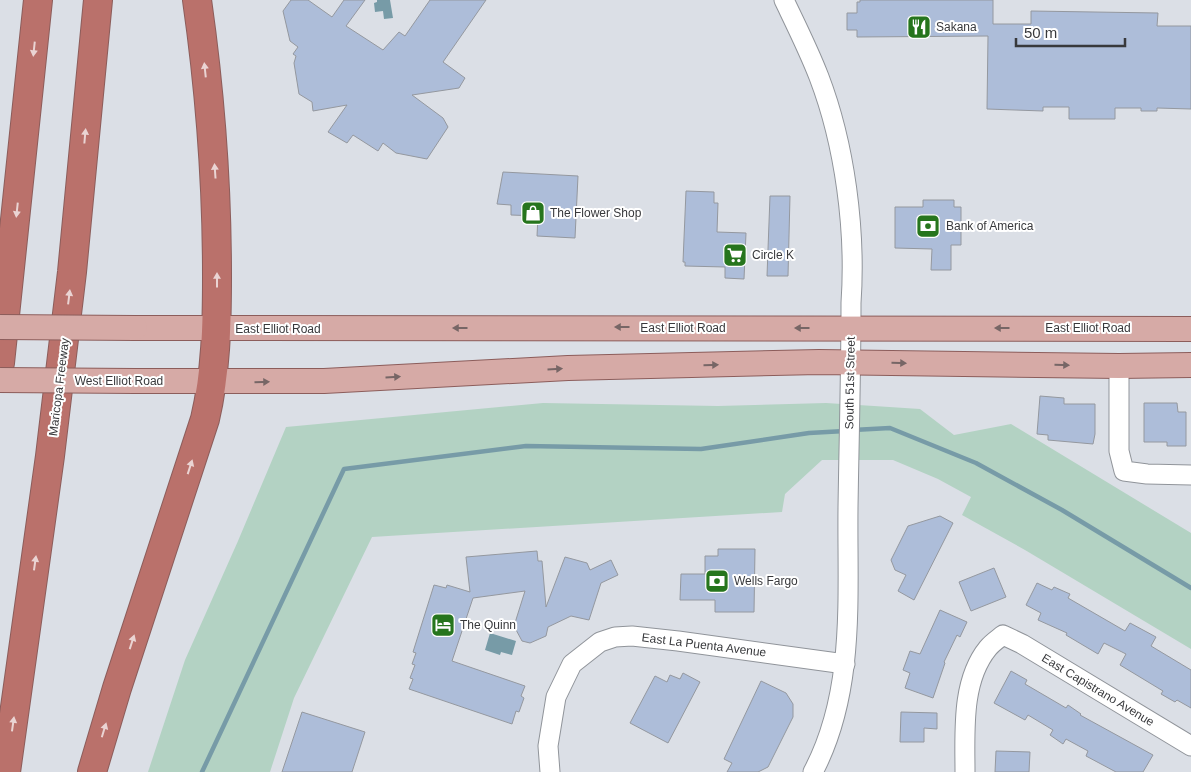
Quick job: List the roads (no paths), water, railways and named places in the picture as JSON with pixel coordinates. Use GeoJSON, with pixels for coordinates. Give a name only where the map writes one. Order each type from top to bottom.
{"type":"FeatureCollection","features":[{"type":"Feature","properties":{"kind":"highway"},"geometry":{"type":"LineString","coordinates":[[0,363],[38,0]]}},
{"type":"Feature","properties":{"kind":"highway","name":"Maricopa Freeway"},"geometry":{"type":"LineString","coordinates":[[6,772],[50,456],[72,272],[98,0]]}},
{"type":"Feature","properties":{"kind":"highway"},"geometry":{"type":"LineString","coordinates":[[92,772],[117,688],[205,419],[213,382],[217,329],[215,170],[197,0]]}},
{"type":"Feature","properties":{"kind":"main road","name":"East Elliot Road"},"geometry":{"type":"LineString","coordinates":[[0,326],[217,329],[1191,329]]}},
{"type":"Feature","properties":{"kind":"main road"},"geometry":{"type":"LineString","coordinates":[[213,382],[324,381],[568,368],[850,362],[1119,366],[1191,364]]}},
{"type":"Feature","properties":{"kind":"main road","name":"West Elliot Road"},"geometry":{"type":"LineString","coordinates":[[0,380],[213,382]]}},
{"type":"Feature","properties":{"kind":"street","name":"South 51st Street"},"geometry":{"type":"LineString","coordinates":[[784,0],[820,78],[840,144],[852,231],[853,273],[848,466],[847,637],[841,694],[834,722],[813,772]]}},
{"type":"Feature","properties":{"kind":"street"},"geometry":{"type":"LineString","coordinates":[[1119,366],[1119,451],[1124,472],[1191,475]]}},
{"type":"Feature","properties":{"kind":"street","name":"East Capistrano Avenue"},"geometry":{"type":"LineString","coordinates":[[965,772],[966,716],[976,669],[989,648],[1003,635],[1022,644],[1191,746]]}},
{"type":"Feature","properties":{"kind":"street","name":"East La Puenta Avenue"},"geometry":{"type":"LineString","coordinates":[[550,772],[548,746],[556,698],[572,664],[600,642],[615,637],[632,636],[845,664]]}},
{"type":"Feature","properties":{"kind":"water"},"geometry":{"type":"Polygon","coordinates":[[[377,0],[390,0],[393,18],[384,19],[383,11],[375,12],[374,3],[377,0]]]}},
{"type":"Feature","properties":{"kind":"water"},"geometry":{"type":"Polygon","coordinates":[[[490,633],[516,641],[512,655],[501,652],[500,655],[485,650],[490,633]]]}},
{"type":"Feature","properties":{"kind":"waterway"},"geometry":{"type":"LineString","coordinates":[[853,430],[890,428],[976,463],[1062,510],[1191,588]]}},
{"type":"Feature","properties":{"kind":"waterway"},"geometry":{"type":"LineString","coordinates":[[202,772],[344,469],[526,446],[701,449],[809,433],[845,431]]}},
{"type":"Feature","properties":{"kind":"place","name":"Sakana"},"geometry":{"type":"Point","coordinates":[919,27]}},
{"type":"Feature","properties":{"kind":"place","name":"The Flower Shop"},"geometry":{"type":"Point","coordinates":[533,213]}},
{"type":"Feature","properties":{"kind":"place","name":"Bank of America"},"geometry":{"type":"Point","coordinates":[928,226]}},
{"type":"Feature","properties":{"kind":"place","name":"Circle K"},"geometry":{"type":"Point","coordinates":[735,255]}},
{"type":"Feature","properties":{"kind":"place","name":"Wells Fargo"},"geometry":{"type":"Point","coordinates":[717,581]}},
{"type":"Feature","properties":{"kind":"place","name":"The Quinn"},"geometry":{"type":"Point","coordinates":[443,625]}}]}
